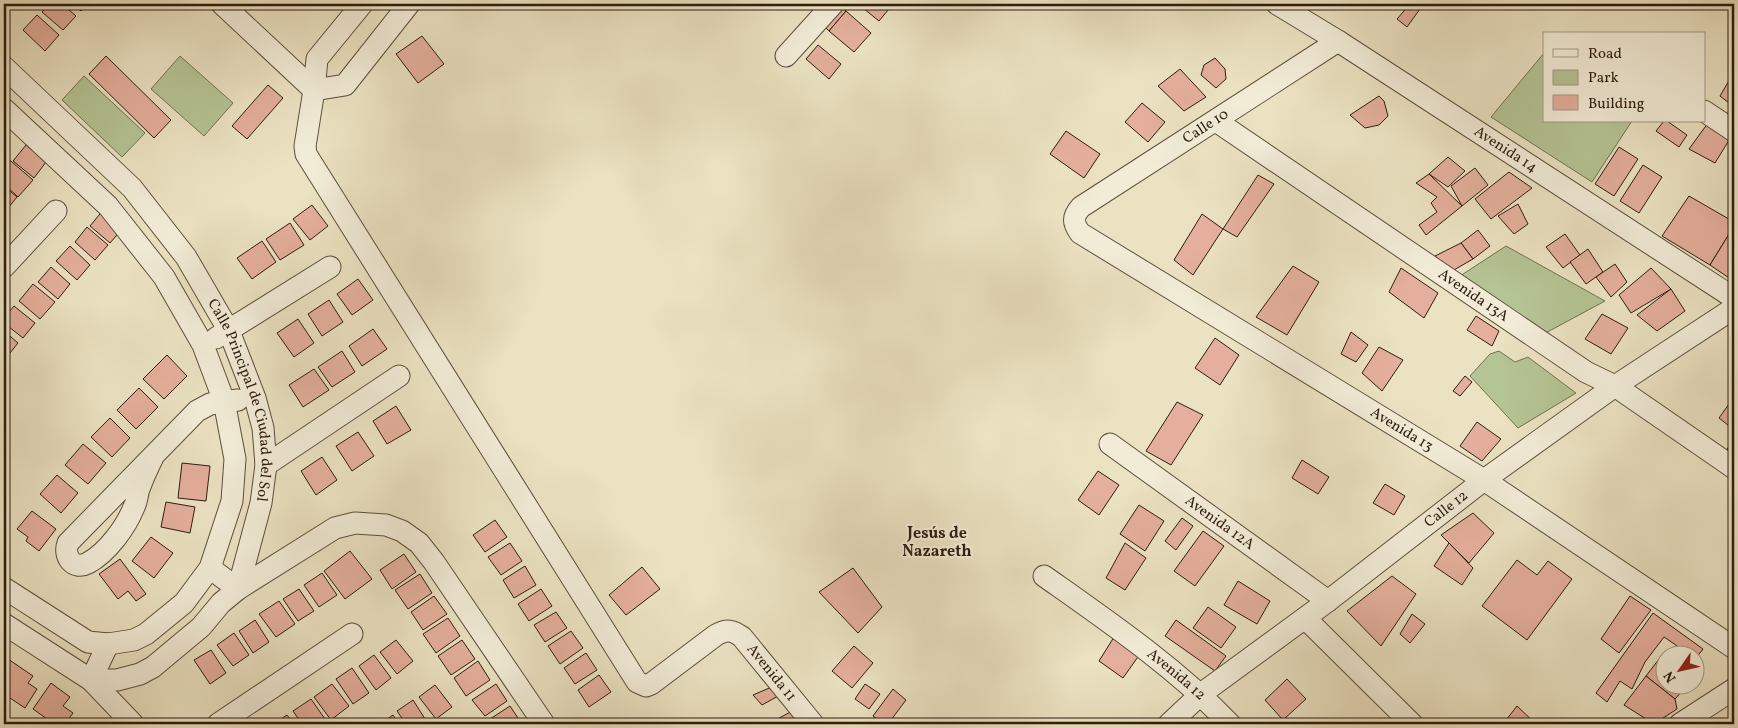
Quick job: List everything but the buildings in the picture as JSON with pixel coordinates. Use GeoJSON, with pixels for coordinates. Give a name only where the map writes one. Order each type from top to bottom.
{"type":"FeatureCollection","features":[{"type":"Feature","properties":{"kind":"street"},"geometry":{"type":"LineString","coordinates":[[222,4],[314,90]]}},
{"type":"Feature","properties":{"kind":"street"},"geometry":{"type":"LineString","coordinates":[[314,90],[316,59],[362,4]]}},
{"type":"Feature","properties":{"kind":"street"},"geometry":{"type":"LineString","coordinates":[[314,90],[345,85],[409,4]]}},
{"type":"Feature","properties":{"kind":"street"},"geometry":{"type":"LineString","coordinates":[[786,56],[833,4]]}},
{"type":"Feature","properties":{"kind":"street","name":"Avenida 14"},"geometry":{"type":"LineString","coordinates":[[1277,4],[1302,10],[1338,41],[1734,298]]}},
{"type":"Feature","properties":{"kind":"street","name":"Calle 10"},"geometry":{"type":"LineString","coordinates":[[1075,214],[1081,207],[1338,41]]}},
{"type":"Feature","properties":{"kind":"street","name":"Calle Principal de Ciudad del Sol"},"geometry":{"type":"LineString","coordinates":[[4,67],[132,188],[186,257],[229,330],[255,398],[263,428],[266,464],[261,502],[238,589]]}},
{"type":"Feature","properties":{"kind":"street","name":"Avenida 11"},"geometry":{"type":"LineString","coordinates":[[314,90],[305,146],[306,154],[637,682],[646,686],[651,684],[724,630],[734,631],[742,637],[813,724]]}},
{"type":"Feature","properties":{"kind":"street","name":"Calle Principal de Ciudad del Sol"},"geometry":{"type":"LineString","coordinates":[[4,108],[108,206],[164,277],[203,346],[224,402],[235,459],[232,502],[210,568],[184,604],[164,621],[134,640],[108,644],[88,642],[4,588]]}},
{"type":"Feature","properties":{"kind":"street"},"geometry":{"type":"LineString","coordinates":[[1706,112],[1734,131]]}},
{"type":"Feature","properties":{"kind":"street","name":"Avenida 13A"},"geometry":{"type":"LineString","coordinates":[[1216,120],[1586,372],[1615,386],[1734,468]]}},
{"type":"Feature","properties":{"kind":"street"},"geometry":{"type":"LineString","coordinates":[[4,268],[56,211]]}},
{"type":"Feature","properties":{"kind":"street","name":"Avenida 13"},"geometry":{"type":"LineString","coordinates":[[1075,214],[1074,224],[1080,233],[1484,480],[1734,648]]}},
{"type":"Feature","properties":{"kind":"street"},"geometry":{"type":"LineString","coordinates":[[164,277],[186,257]]}},
{"type":"Feature","properties":{"kind":"street"},"geometry":{"type":"LineString","coordinates":[[203,346],[330,266]]}},
{"type":"Feature","properties":{"kind":"street","name":"Calle 12"},"geometry":{"type":"LineString","coordinates":[[1169,724],[1201,694],[1328,601],[1484,480],[1615,386],[1734,308]]}},
{"type":"Feature","properties":{"kind":"street"},"geometry":{"type":"LineString","coordinates":[[266,464],[399,376]]}},
{"type":"Feature","properties":{"kind":"street"},"geometry":{"type":"LineString","coordinates":[[153,457],[145,472],[135,506],[122,529],[104,550],[89,562],[80,565],[70,561],[66,553],[68,543],[197,412],[210,404],[255,398]]}},
{"type":"Feature","properties":{"kind":"street","name":"Avenida 12A"},"geometry":{"type":"LineString","coordinates":[[1110,444],[1328,601]]}},
{"type":"Feature","properties":{"kind":"street"},"geometry":{"type":"LineString","coordinates":[[100,511],[104,550]]}},
{"type":"Feature","properties":{"kind":"street"},"geometry":{"type":"LineString","coordinates":[[91,680],[117,680],[140,674],[153,667],[202,627],[221,603],[238,589],[335,528],[369,522],[402,531],[419,543],[434,562],[544,724]]}},
{"type":"Feature","properties":{"kind":"street"},"geometry":{"type":"LineString","coordinates":[[210,568],[238,589]]}},
{"type":"Feature","properties":{"kind":"street","name":"Avenida 12"},"geometry":{"type":"LineString","coordinates":[[1044,576],[1119,629],[1201,694],[1230,724]]}},
{"type":"Feature","properties":{"kind":"street"},"geometry":{"type":"LineString","coordinates":[[1305,618],[1412,724]]}},
{"type":"Feature","properties":{"kind":"street"},"geometry":{"type":"LineString","coordinates":[[4,624],[91,680],[133,724]]}},
{"type":"Feature","properties":{"kind":"street"},"geometry":{"type":"LineString","coordinates":[[218,724],[352,634]]}},
{"type":"Feature","properties":{"kind":"street"},"geometry":{"type":"LineString","coordinates":[[91,680],[108,644]]}},
{"type":"Feature","properties":{"kind":"street"},"geometry":{"type":"LineString","coordinates":[[1680,724],[1734,689]]}},
{"type":"Feature","properties":{"kind":"green space"},"geometry":{"type":"Polygon","coordinates":[[[1543,54],[1543,122],[1631,122],[1592,182],[1491,117],[1543,54]]]}},
{"type":"Feature","properties":{"kind":"green space"},"geometry":{"type":"Polygon","coordinates":[[[180,56],[233,103],[204,136],[151,89],[180,56]]]}},
{"type":"Feature","properties":{"kind":"green space"},"geometry":{"type":"Polygon","coordinates":[[[84,76],[145,133],[122,157],[62,100],[84,76]]]}},
{"type":"Feature","properties":{"kind":"green space"},"geometry":{"type":"Polygon","coordinates":[[[1506,246],[1605,301],[1540,336],[1460,276],[1506,246]]]}},
{"type":"Feature","properties":{"kind":"green space"},"geometry":{"type":"Polygon","coordinates":[[[1499,351],[1515,362],[1528,357],[1576,393],[1518,428],[1470,376],[1490,354],[1499,351]]]}},
{"type":"Feature","properties":{"kind":"district","name":"Jesús de Nazareth"},"geometry":{"type":"Point","coordinates":[937,543]}}]}
